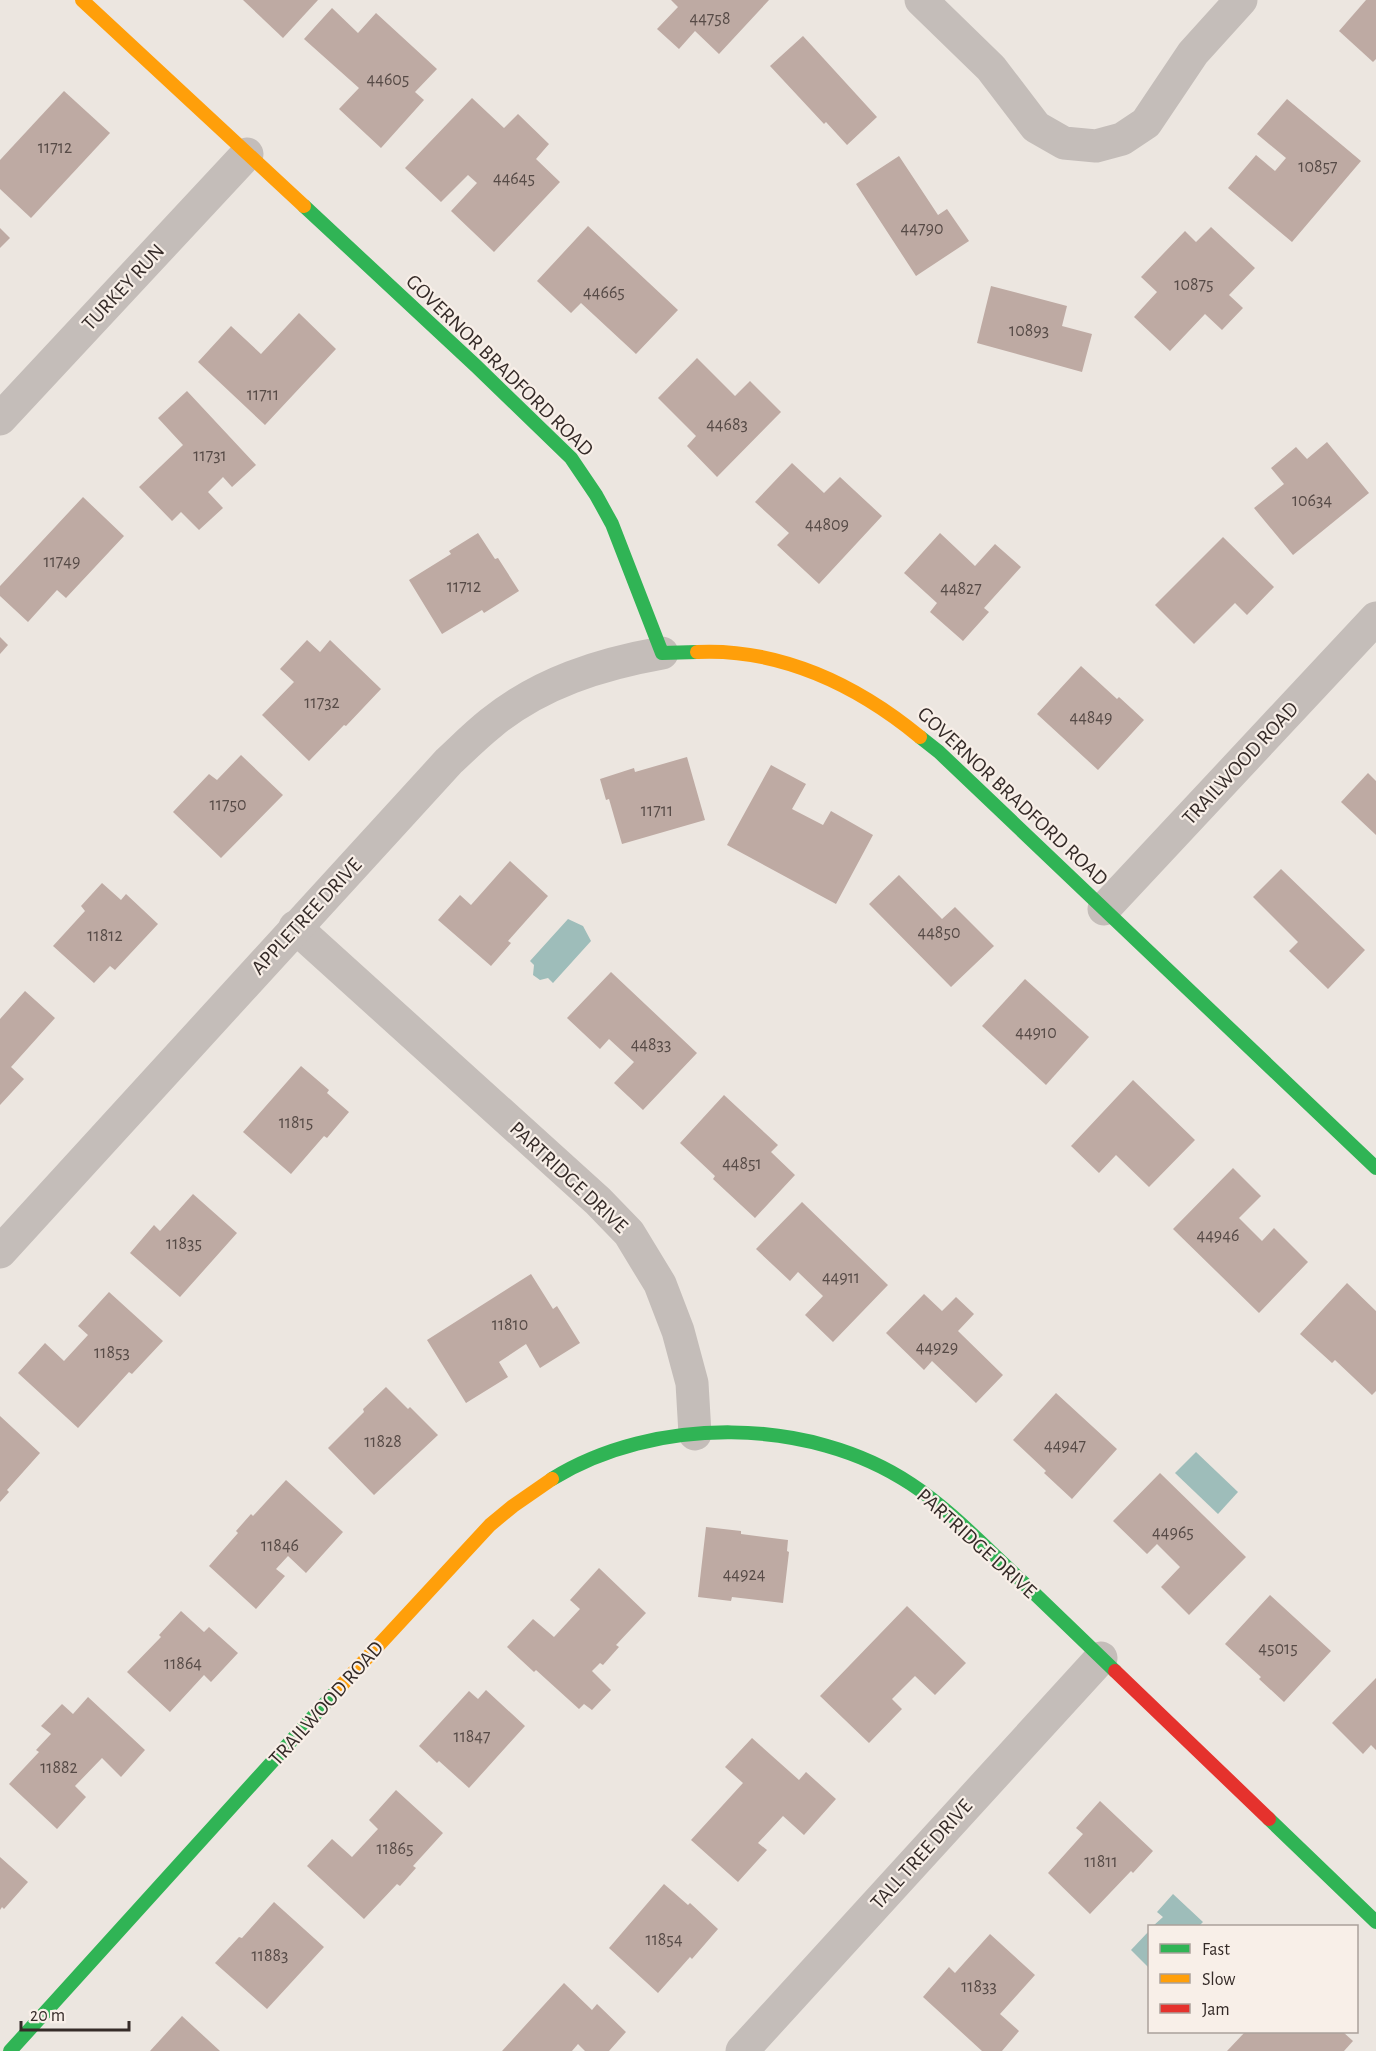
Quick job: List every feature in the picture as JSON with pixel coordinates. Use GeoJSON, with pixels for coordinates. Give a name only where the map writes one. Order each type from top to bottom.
{"type":"FeatureCollection","features":[{"type":"Feature","properties":{"kind":"street","name":"GOVERNOR BRADFORD ROAD"},"geometry":{"type":"LineString","coordinates":[[82,0],[476,366],[571,458],[612,524],[662,653],[714,651],[760,656],[805,668],[857,692],[905,724],[939,753],[1376,1168]]}},
{"type":"Feature","properties":{"kind":"street"},"geometry":{"type":"LineString","coordinates":[[921,0],[991,68],[1036,127],[1064,142],[1096,146],[1122,139],[1146,123],[1192,53],[1242,0]]}},
{"type":"Feature","properties":{"kind":"street","name":"TURKEY RUN"},"geometry":{"type":"LineString","coordinates":[[0,419],[247,154]]}},
{"type":"Feature","properties":{"kind":"street","name":"TRAILWOOD ROAD"},"geometry":{"type":"LineString","coordinates":[[1104,909],[1376,618]]}},
{"type":"Feature","properties":{"kind":"street","name":"APPLETREE DRIVE"},"geometry":{"type":"LineString","coordinates":[[0,1252],[449,761],[491,722],[532,695],[576,675],[622,660],[662,653]]}},
{"type":"Feature","properties":{"kind":"street","name":"PARTRIDGE DRIVE"},"geometry":{"type":"LineString","coordinates":[[296,927],[598,1201],[629,1233],[660,1284],[678,1331],[692,1383],[695,1434],[741,1431],[788,1436],[848,1453],[893,1473],[925,1493],[962,1524],[1376,1922]]}},
{"type":"Feature","properties":{"kind":"street","name":"TRAILWOOD ROAD"},"geometry":{"type":"LineString","coordinates":[[10,2051],[430,1588],[504,1513],[548,1482],[591,1457],[638,1441],[695,1434]]}},
{"type":"Feature","properties":{"kind":"street","name":"TALL TREE DRIVE"},"geometry":{"type":"LineString","coordinates":[[742,2051],[1101,1658]]}},
{"type":"Feature","properties":{"kind":"water"},"geometry":{"type":"Polygon","coordinates":[[[568,919],[583,926],[591,941],[553,983],[548,978],[540,980],[533,975],[534,965],[530,961],[568,919]]]}},
{"type":"Feature","properties":{"kind":"water"},"geometry":{"type":"Polygon","coordinates":[[[1196,1452],[1238,1492],[1218,1514],[1175,1473],[1196,1452]]]}},
{"type":"Feature","properties":{"kind":"water"},"geometry":{"type":"Polygon","coordinates":[[[1173,1894],[1203,1922],[1200,1925],[1154,1925],[1163,1917],[1157,1912],[1173,1894]]]}},
{"type":"Feature","properties":{"kind":"water"},"geometry":{"type":"Polygon","coordinates":[[[1148,1932],[1148,1967],[1131,1950],[1148,1932]]]}},
{"type":"Feature","properties":{"kind":"building"},"geometry":{"type":"Polygon","coordinates":[[[243,0],[318,0],[283,38],[243,0]]]}},
{"type":"Feature","properties":{"kind":"building"},"geometry":{"type":"Polygon","coordinates":[[[671,0],[769,0],[719,54],[695,31],[679,49],[657,29],[678,7],[671,0]]]}},
{"type":"Feature","properties":{"kind":"building"},"geometry":{"type":"Polygon","coordinates":[[[1366,0],[1376,0],[1376,59],[1373,62],[1339,31],[1366,0]]]}},
{"type":"Feature","properties":{"kind":"building"},"geometry":{"type":"Polygon","coordinates":[[[332,8],[358,33],[376,13],[437,69],[415,92],[424,100],[381,148],[339,109],[359,88],[304,39],[332,8]]]}},
{"type":"Feature","properties":{"kind":"building"},"geometry":{"type":"Polygon","coordinates":[[[803,36],[877,117],[847,145],[826,122],[824,124],[770,66],[803,36]]]}},
{"type":"Feature","properties":{"kind":"building"},"geometry":{"type":"Polygon","coordinates":[[[64,91],[110,133],[31,218],[0,189],[0,160],[64,91]]]}},
{"type":"Feature","properties":{"kind":"building"},"geometry":{"type":"Polygon","coordinates":[[[472,98],[504,128],[518,114],[549,144],[536,159],[560,182],[494,252],[451,211],[477,183],[468,175],[441,202],[405,168],[472,98]]]}},
{"type":"Feature","properties":{"kind":"building"},"geometry":{"type":"Polygon","coordinates":[[[1287,99],[1361,161],[1292,242],[1228,188],[1256,155],[1275,171],[1286,158],[1257,134],[1287,99]]]}},
{"type":"Feature","properties":{"kind":"building"},"geometry":{"type":"Polygon","coordinates":[[[899,156],[938,215],[947,209],[969,241],[916,276],[856,184],[899,156]]]}},
{"type":"Feature","properties":{"kind":"building"},"geometry":{"type":"Polygon","coordinates":[[[588,226],[678,310],[636,354],[581,303],[571,313],[537,281],[588,226]]]}},
{"type":"Feature","properties":{"kind":"building"},"geometry":{"type":"Polygon","coordinates":[[[1211,227],[1255,268],[1229,295],[1243,308],[1222,330],[1205,314],[1170,351],[1134,317],[1157,292],[1141,277],[1185,231],[1196,242],[1211,227]]]}},
{"type":"Feature","properties":{"kind":"building"},"geometry":{"type":"Polygon","coordinates":[[[0,228],[10,238],[0,248],[0,228]]]}},
{"type":"Feature","properties":{"kind":"building"},"geometry":{"type":"Polygon","coordinates":[[[991,286],[1067,306],[1062,326],[1092,334],[1082,372],[977,343],[991,286]]]}},
{"type":"Feature","properties":{"kind":"building"},"geometry":{"type":"Polygon","coordinates":[[[299,313],[336,349],[265,425],[198,362],[231,326],[261,354],[299,313]]]}},
{"type":"Feature","properties":{"kind":"building"},"geometry":{"type":"Polygon","coordinates":[[[697,358],[735,396],[750,381],[781,412],[717,477],[687,446],[696,436],[658,398],[697,358]]]}},
{"type":"Feature","properties":{"kind":"building"},"geometry":{"type":"Polygon","coordinates":[[[187,391],[256,465],[232,487],[223,477],[208,492],[223,508],[199,530],[181,512],[172,521],[139,487],[183,445],[158,418],[187,391]]]}},
{"type":"Feature","properties":{"kind":"building"},"geometry":{"type":"Polygon","coordinates":[[[1327,442],[1369,493],[1293,555],[1254,508],[1284,484],[1271,468],[1296,447],[1307,459],[1327,442]]]}},
{"type":"Feature","properties":{"kind":"building"},"geometry":{"type":"Polygon","coordinates":[[[792,463],[824,493],[840,477],[882,516],[819,584],[777,545],[789,533],[755,502],[792,463]]]}},
{"type":"Feature","properties":{"kind":"building"},"geometry":{"type":"Polygon","coordinates":[[[83,497],[124,536],[66,598],[57,590],[28,622],[0,596],[0,586],[83,497]]]}},
{"type":"Feature","properties":{"kind":"building"},"geometry":{"type":"Polygon","coordinates":[[[478,533],[495,559],[498,558],[519,591],[484,613],[482,610],[442,634],[409,580],[451,554],[449,551],[478,533]]]}},
{"type":"Feature","properties":{"kind":"building"},"geometry":{"type":"Polygon","coordinates":[[[940,533],[975,566],[995,544],[1021,567],[984,608],[989,612],[963,641],[930,612],[937,603],[904,573],[940,533]]]}},
{"type":"Feature","properties":{"kind":"building"},"geometry":{"type":"Polygon","coordinates":[[[1223,537],[1274,587],[1247,615],[1235,603],[1194,644],[1155,605],[1223,537]]]}},
{"type":"Feature","properties":{"kind":"building"},"geometry":{"type":"Polygon","coordinates":[[[0,637],[8,645],[0,654],[0,637]]]}},
{"type":"Feature","properties":{"kind":"building"},"geometry":{"type":"Polygon","coordinates":[[[307,640],[320,652],[330,640],[381,689],[309,761],[262,715],[294,682],[280,669],[307,640]]]}},
{"type":"Feature","properties":{"kind":"building"},"geometry":{"type":"Polygon","coordinates":[[[1081,666],[1144,720],[1098,770],[1037,714],[1081,666]]]}},
{"type":"Feature","properties":{"kind":"building"},"geometry":{"type":"Polygon","coordinates":[[[241,755],[283,795],[221,858],[173,812],[209,774],[217,780],[241,755]]]}},
{"type":"Feature","properties":{"kind":"building"},"geometry":{"type":"Polygon","coordinates":[[[687,757],[705,820],[622,844],[609,799],[606,800],[600,779],[634,768],[635,772],[687,757]]]}},
{"type":"Feature","properties":{"kind":"building"},"geometry":{"type":"Polygon","coordinates":[[[771,765],[806,784],[792,809],[823,825],[831,811],[873,835],[836,904],[727,845],[771,765]]]}},
{"type":"Feature","properties":{"kind":"building"},"geometry":{"type":"Polygon","coordinates":[[[1368,773],[1376,781],[1376,835],[1341,802],[1368,773]]]}},
{"type":"Feature","properties":{"kind":"building"},"geometry":{"type":"Polygon","coordinates":[[[510,861],[548,896],[508,941],[511,943],[491,966],[438,920],[460,895],[471,905],[510,861]]]}},
{"type":"Feature","properties":{"kind":"building"},"geometry":{"type":"Polygon","coordinates":[[[1281,869],[1365,950],[1328,989],[1289,951],[1298,942],[1253,897],[1281,869]]]}},
{"type":"Feature","properties":{"kind":"building"},"geometry":{"type":"Polygon","coordinates":[[[899,875],[942,919],[955,907],[994,946],[951,987],[869,904],[899,875]]]}},
{"type":"Feature","properties":{"kind":"building"},"geometry":{"type":"Polygon","coordinates":[[[102,883],[121,900],[126,894],[158,924],[115,970],[110,966],[94,983],[53,946],[85,911],[81,906],[102,883]]]}},
{"type":"Feature","properties":{"kind":"building"},"geometry":{"type":"Polygon","coordinates":[[[611,972],[697,1053],[643,1110],[614,1083],[634,1062],[609,1039],[600,1049],[567,1018],[611,972]]]}},
{"type":"Feature","properties":{"kind":"building"},"geometry":{"type":"Polygon","coordinates":[[[1025,979],[1089,1037],[1046,1085],[982,1026],[1025,979]]]}},
{"type":"Feature","properties":{"kind":"building"},"geometry":{"type":"Polygon","coordinates":[[[25,991],[55,1018],[11,1067],[24,1079],[0,1105],[0,1019],[25,991]]]}},
{"type":"Feature","properties":{"kind":"building"},"geometry":{"type":"Polygon","coordinates":[[[301,1066],[329,1090],[327,1093],[349,1112],[327,1138],[324,1136],[291,1174],[243,1132],[301,1066]]]}},
{"type":"Feature","properties":{"kind":"building"},"geometry":{"type":"Polygon","coordinates":[[[1133,1080],[1195,1140],[1149,1187],[1116,1155],[1099,1173],[1071,1146],[1133,1080]]]}},
{"type":"Feature","properties":{"kind":"building"},"geometry":{"type":"Polygon","coordinates":[[[724,1095],[778,1145],[771,1152],[795,1175],[755,1218],[713,1179],[715,1176],[680,1143],[724,1095]]]}},
{"type":"Feature","properties":{"kind":"building"},"geometry":{"type":"Polygon","coordinates":[[[1233,1168],[1261,1196],[1239,1218],[1262,1241],[1274,1228],[1308,1262],[1259,1313],[1173,1229],[1233,1168]]]}},
{"type":"Feature","properties":{"kind":"building"},"geometry":{"type":"Polygon","coordinates":[[[193,1194],[237,1233],[180,1297],[130,1253],[154,1225],[160,1231],[193,1194]]]}},
{"type":"Feature","properties":{"kind":"building"},"geometry":{"type":"Polygon","coordinates":[[[802,1202],[888,1285],[833,1342],[805,1315],[823,1296],[798,1272],[790,1281],[756,1249],[802,1202]]]}},
{"type":"Feature","properties":{"kind":"building"},"geometry":{"type":"Polygon","coordinates":[[[531,1274],[553,1309],[557,1306],[580,1343],[540,1368],[526,1344],[499,1362],[508,1377],[466,1403],[427,1340],[531,1274]]]}},
{"type":"Feature","properties":{"kind":"building"},"geometry":{"type":"Polygon","coordinates":[[[1347,1283],[1376,1311],[1376,1391],[1372,1395],[1335,1360],[1332,1363],[1300,1334],[1347,1283]]]}},
{"type":"Feature","properties":{"kind":"building"},"geometry":{"type":"Polygon","coordinates":[[[109,1292],[163,1341],[132,1374],[129,1372],[78,1428],[18,1373],[45,1343],[64,1361],[88,1335],[78,1326],[109,1292]]]}},
{"type":"Feature","properties":{"kind":"building"},"geometry":{"type":"Polygon","coordinates":[[[924,1294],[942,1311],[956,1297],[974,1314],[958,1331],[1003,1375],[976,1403],[932,1361],[924,1370],[886,1333],[924,1294]]]}},
{"type":"Feature","properties":{"kind":"building"},"geometry":{"type":"Polygon","coordinates":[[[386,1387],[438,1435],[374,1495],[328,1448],[386,1387]]]}},
{"type":"Feature","properties":{"kind":"building"},"geometry":{"type":"Polygon","coordinates":[[[1056,1393],[1117,1449],[1072,1499],[1013,1440],[1056,1393]]]}},
{"type":"Feature","properties":{"kind":"building"},"geometry":{"type":"Polygon","coordinates":[[[0,1416],[40,1453],[7,1490],[9,1492],[0,1502],[0,1416]]]}},
{"type":"Feature","properties":{"kind":"building"},"geometry":{"type":"Polygon","coordinates":[[[1160,1473],[1246,1557],[1189,1615],[1161,1587],[1180,1567],[1157,1544],[1147,1554],[1113,1521],[1160,1473]]]}},
{"type":"Feature","properties":{"kind":"building"},"geometry":{"type":"Polygon","coordinates":[[[286,1480],[343,1532],[306,1573],[288,1556],[276,1569],[285,1576],[256,1609],[209,1566],[238,1533],[236,1531],[251,1514],[253,1516],[286,1480]]]}},
{"type":"Feature","properties":{"kind":"building"},"geometry":{"type":"Polygon","coordinates":[[[706,1527],[788,1540],[787,1551],[789,1552],[783,1603],[732,1597],[731,1601],[698,1597],[706,1527]]]}},
{"type":"Feature","properties":{"kind":"building"},"geometry":{"type":"Polygon","coordinates":[[[599,1568],[646,1613],[616,1645],[619,1647],[603,1665],[600,1663],[592,1671],[611,1690],[592,1710],[584,1704],[579,1709],[507,1647],[533,1619],[554,1637],[580,1609],[570,1600],[599,1568]]]}},
{"type":"Feature","properties":{"kind":"building"},"geometry":{"type":"Polygon","coordinates":[[[1270,1595],[1331,1651],[1284,1702],[1225,1644],[1270,1595]]]}},
{"type":"Feature","properties":{"kind":"building"},"geometry":{"type":"Polygon","coordinates":[[[907,1606],[966,1663],[935,1695],[915,1676],[892,1699],[902,1709],[869,1743],[820,1696],[907,1606]]]}},
{"type":"Feature","properties":{"kind":"building"},"geometry":{"type":"Polygon","coordinates":[[[181,1611],[204,1632],[209,1627],[238,1653],[211,1682],[204,1675],[170,1712],[127,1672],[161,1637],[159,1635],[181,1611]]]}},
{"type":"Feature","properties":{"kind":"building"},"geometry":{"type":"Polygon","coordinates":[[[1376,1678],[1376,1750],[1371,1745],[1363,1754],[1332,1723],[1376,1678]]]}},
{"type":"Feature","properties":{"kind":"building"},"geometry":{"type":"Polygon","coordinates":[[[486,1690],[525,1726],[469,1788],[419,1746],[469,1691],[478,1699],[486,1690]]]}},
{"type":"Feature","properties":{"kind":"building"},"geometry":{"type":"Polygon","coordinates":[[[88,1697],[145,1750],[121,1777],[102,1758],[75,1786],[86,1797],[57,1829],[9,1784],[39,1752],[36,1750],[51,1734],[41,1726],[62,1704],[73,1714],[88,1697]]]}},
{"type":"Feature","properties":{"kind":"building"},"geometry":{"type":"Polygon","coordinates":[[[752,1738],[799,1780],[806,1772],[836,1799],[804,1835],[783,1816],[758,1843],[767,1850],[738,1882],[691,1840],[743,1783],[725,1767],[752,1738]]]}},
{"type":"Feature","properties":{"kind":"building"},"geometry":{"type":"Polygon","coordinates":[[[396,1790],[443,1833],[413,1866],[416,1868],[400,1886],[397,1884],[364,1919],[307,1866],[332,1839],[352,1857],[378,1829],[369,1820],[396,1790]]]}},
{"type":"Feature","properties":{"kind":"building"},"geometry":{"type":"Polygon","coordinates":[[[1100,1801],[1153,1851],[1090,1914],[1048,1873],[1083,1834],[1076,1828],[1100,1801]]]}},
{"type":"Feature","properties":{"kind":"building"},"geometry":{"type":"Polygon","coordinates":[[[0,1857],[28,1882],[4,1909],[2,1907],[0,1910],[0,1857]]]}},
{"type":"Feature","properties":{"kind":"building"},"geometry":{"type":"Polygon","coordinates":[[[664,1884],[688,1905],[690,1903],[718,1929],[658,1993],[609,1948],[664,1884]]]}},
{"type":"Feature","properties":{"kind":"building"},"geometry":{"type":"Polygon","coordinates":[[[274,1902],[324,1947],[267,2009],[215,1963],[239,1937],[242,1938],[274,1902]]]}},
{"type":"Feature","properties":{"kind":"building"},"geometry":{"type":"Polygon","coordinates":[[[990,1934],[1035,1975],[1000,2014],[1019,2031],[1002,2051],[982,2051],[923,1997],[949,1967],[955,1973],[990,1934]]]}},
{"type":"Feature","properties":{"kind":"building"},"geometry":{"type":"Polygon","coordinates":[[[564,1983],[592,2010],[597,2004],[626,2032],[609,2051],[585,2051],[578,2044],[572,2051],[502,2051],[564,1983]]]}},
{"type":"Feature","properties":{"kind":"building"},"geometry":{"type":"Polygon","coordinates":[[[182,2016],[220,2051],[150,2051],[182,2016]]]}},
{"type":"Feature","properties":{"kind":"building"},"geometry":{"type":"Polygon","coordinates":[[[1244,2033],[1344,2033],[1353,2041],[1344,2051],[1227,2051],[1244,2033]]]}},
{"type":"Feature","properties":{"kind":"traffic: fast"},"geometry":{"type":"LineString","coordinates":[[304,206],[571,458],[612,524],[662,653],[697,652]]}},
{"type":"Feature","properties":{"kind":"traffic: fast"},"geometry":{"type":"LineString","coordinates":[[920,737],[939,752],[1376,1168]]}},
{"type":"Feature","properties":{"kind":"traffic: fast"},"geometry":{"type":"LineString","coordinates":[[552,1479],[593,1458],[637,1444],[684,1435],[732,1432],[779,1436],[826,1446],[870,1462],[911,1484],[936,1503],[972,1534],[1115,1671]]}},
{"type":"Feature","properties":{"kind":"traffic: fast"},"geometry":{"type":"LineString","coordinates":[[10,2051],[340,1687]]}},
{"type":"Feature","properties":{"kind":"traffic: fast"},"geometry":{"type":"LineString","coordinates":[[1269,1819],[1376,1922]]}},
{"type":"Feature","properties":{"kind":"traffic: slow"},"geometry":{"type":"LineString","coordinates":[[82,0],[304,206]]}},
{"type":"Feature","properties":{"kind":"traffic: slow"},"geometry":{"type":"LineString","coordinates":[[697,652],[728,652],[758,656],[787,663],[816,674],[870,701],[920,737]]}},
{"type":"Feature","properties":{"kind":"traffic: slow"},"geometry":{"type":"LineString","coordinates":[[340,1687],[490,1525],[552,1479]]}},
{"type":"Feature","properties":{"kind":"traffic: jam"},"geometry":{"type":"LineString","coordinates":[[1115,1671],[1269,1819]]}}]}
